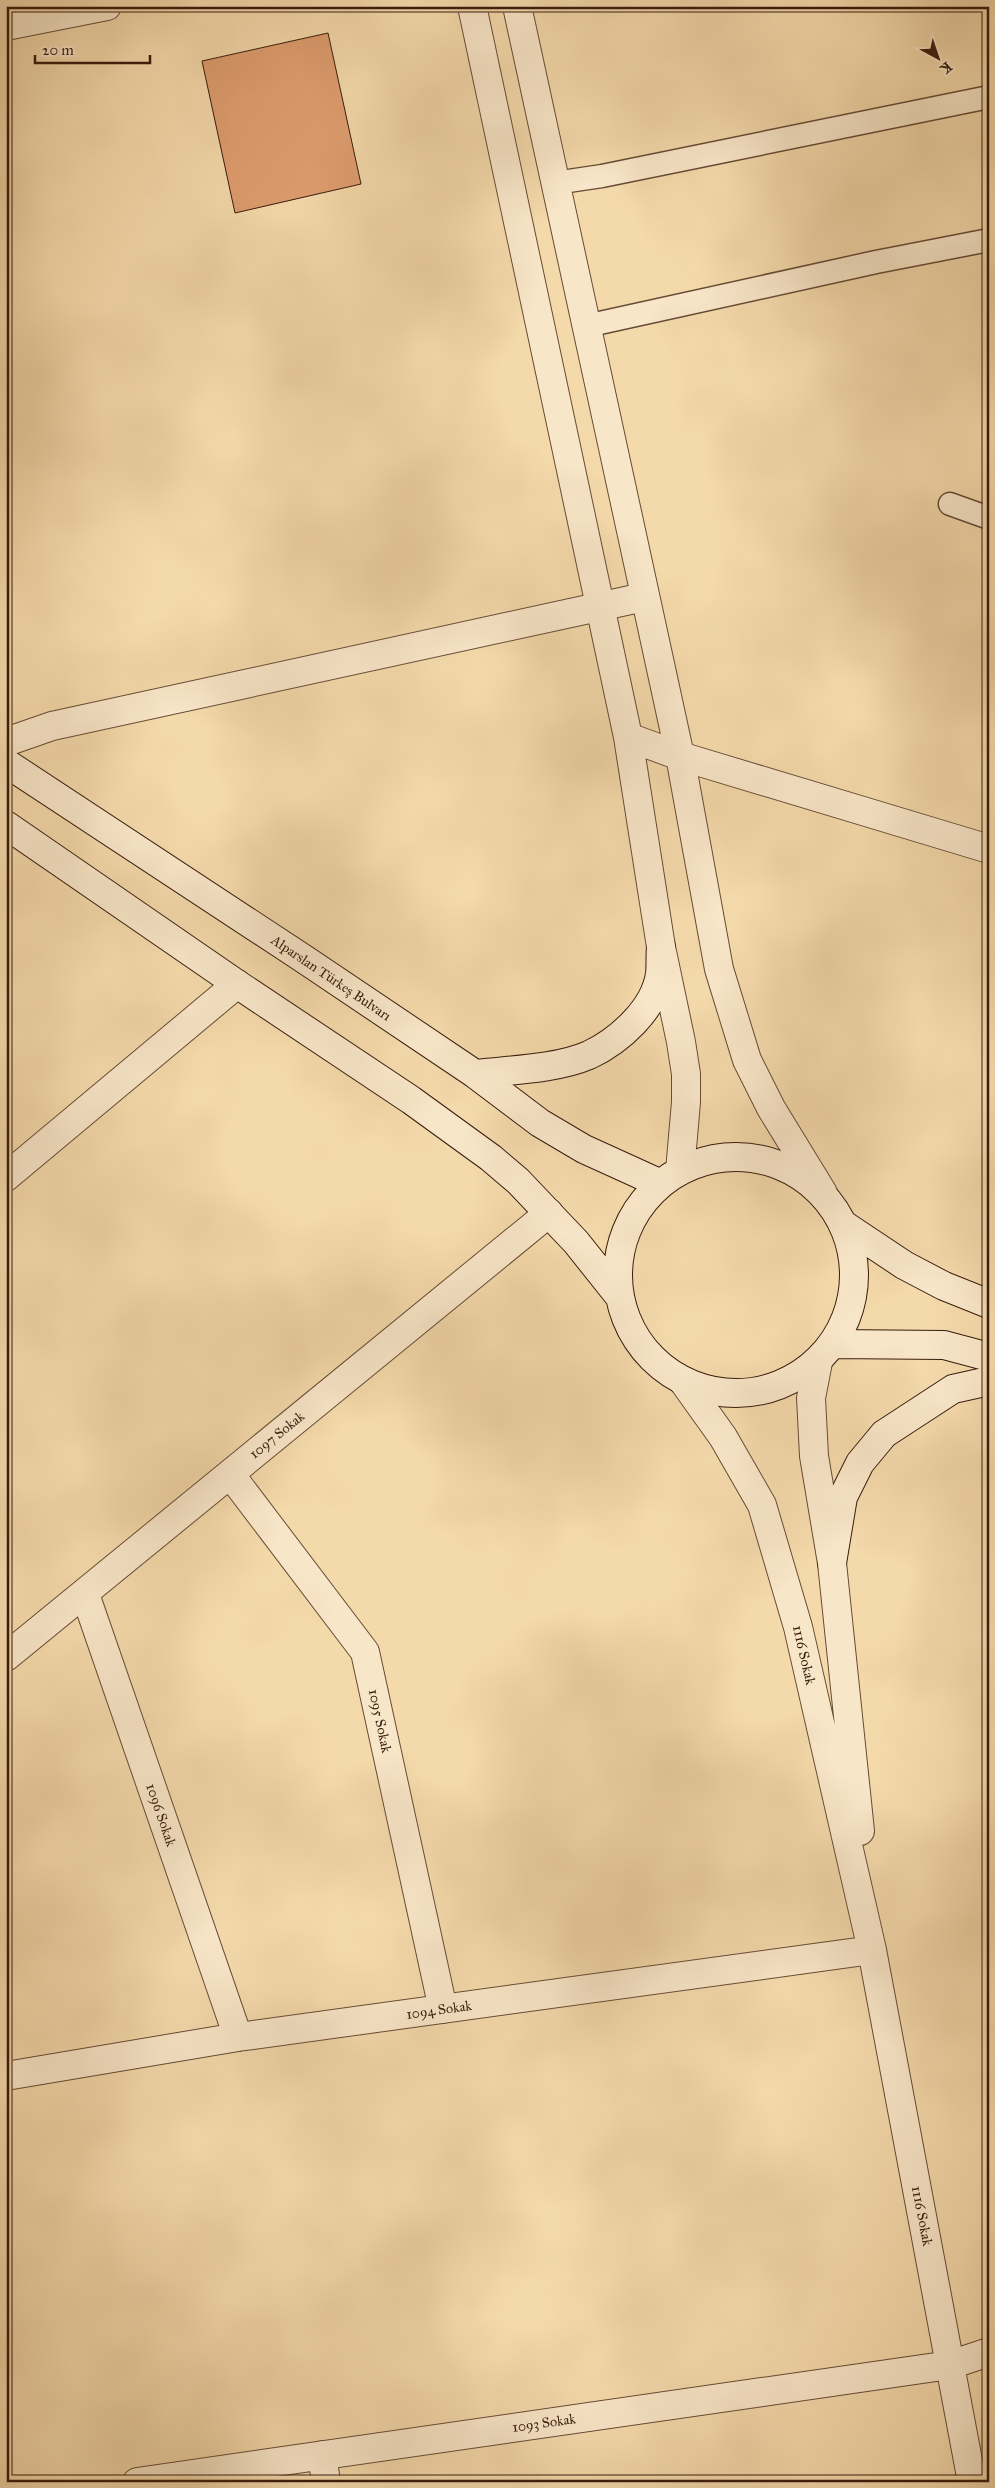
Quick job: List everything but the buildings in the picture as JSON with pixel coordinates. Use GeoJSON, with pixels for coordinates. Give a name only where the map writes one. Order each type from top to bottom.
{"type":"FeatureCollection","features":[{"type":"Feature","properties":{"kind":"street"},"geometry":{"type":"LineString","coordinates":[[6,26],[107,6]]}},
{"type":"Feature","properties":{"kind":"street"},"geometry":{"type":"LineString","coordinates":[[472,6],[602,606],[628,737],[661,947],[681,1042],[686,1074],[686,1102],[670,1178]]}},
{"type":"Feature","properties":{"kind":"street"},"geometry":{"type":"LineString","coordinates":[[517,6],[680,756],[719,969],[746,1060],[771,1108],[822,1192],[844,1224],[854,1254],[855,1286],[848,1316],[826,1353],[788,1382],[754,1393],[718,1392],[683,1381],[660,1366],[641,1346],[627,1323],[619,1296],[618,1265],[625,1234],[640,1207],[670,1178],[716,1158],[755,1158],[791,1170],[822,1192]]}},
{"type":"Feature","properties":{"kind":"street"},"geometry":{"type":"LineString","coordinates":[[6,742],[52,726],[644,597]]}},
{"type":"Feature","properties":{"kind":"street"},"geometry":{"type":"LineString","coordinates":[[628,737],[680,756],[989,849]]}},
{"type":"Feature","properties":{"kind":"street","name":"Alparslan Türkeş Bulvarı"},"geometry":{"type":"LineString","coordinates":[[6,763],[475,1074],[540,1123],[584,1150],[670,1178]]}},
{"type":"Feature","properties":{"kind":"street"},"geometry":{"type":"LineString","coordinates":[[6,825],[237,984],[411,1100],[491,1158],[549,1213],[576,1242],[619,1296]]}},
{"type":"Feature","properties":{"kind":"street"},"geometry":{"type":"LineString","coordinates":[[475,1074],[567,1062],[589,1055],[610,1042],[645,1010],[660,975],[661,947]]}},
{"type":"Feature","properties":{"kind":"street"},"geometry":{"type":"LineString","coordinates":[[6,1177],[237,984]]}},
{"type":"Feature","properties":{"kind":"street","name":"1097 Sokak"},"geometry":{"type":"LineString","coordinates":[[6,1657],[549,1213]]}},
{"type":"Feature","properties":{"kind":"street"},"geometry":{"type":"LineString","coordinates":[[844,1224],[904,1265],[944,1286],[989,1304]]}},
{"type":"Feature","properties":{"kind":"street"},"geometry":{"type":"LineString","coordinates":[[826,1353],[944,1346],[989,1358]]}},
{"type":"Feature","properties":{"kind":"street","name":"1116 Sokak"},"geometry":{"type":"LineString","coordinates":[[826,1353],[812,1398],[814,1456],[832,1563],[872,1950]]}},
{"type":"Feature","properties":{"kind":"street","name":"1116 Sokak"},"geometry":{"type":"LineString","coordinates":[[683,1381],[723,1437],[762,1505],[798,1627],[872,1950],[972,2482]]}},
{"type":"Feature","properties":{"kind":"street"},"geometry":{"type":"LineString","coordinates":[[832,1563],[843,1497],[860,1463],[884,1434],[953,1389],[989,1381]]}},
{"type":"Feature","properties":{"kind":"street","name":"1095 Sokak"},"geometry":{"type":"LineString","coordinates":[[230,1474],[365,1652],[443,2009]]}},
{"type":"Feature","properties":{"kind":"street","name":"1096 Sokak"},"geometry":{"type":"LineString","coordinates":[[85,1594],[238,2037]]}},
{"type":"Feature","properties":{"kind":"street","name":"1094 Sokak"},"geometry":{"type":"LineString","coordinates":[[6,2076],[238,2037],[872,1950]]}},
{"type":"Feature","properties":{"kind":"street","name":"1093 Sokak"},"geometry":{"type":"LineString","coordinates":[[137,2482],[950,2365],[989,2352]]}},
{"type":"Feature","properties":{"kind":"street"},"geometry":{"type":"LineString","coordinates":[[322,2455],[326,2482]]}},
{"type":"Feature","properties":{"kind":"lane"},"geometry":{"type":"LineString","coordinates":[[555,183],[602,176],[989,97]]}},
{"type":"Feature","properties":{"kind":"lane"},"geometry":{"type":"LineString","coordinates":[[586,326],[876,262],[989,240]]}},
{"type":"Feature","properties":{"kind":"lane"},"geometry":{"type":"LineString","coordinates":[[950,504],[989,518]]}}]}
